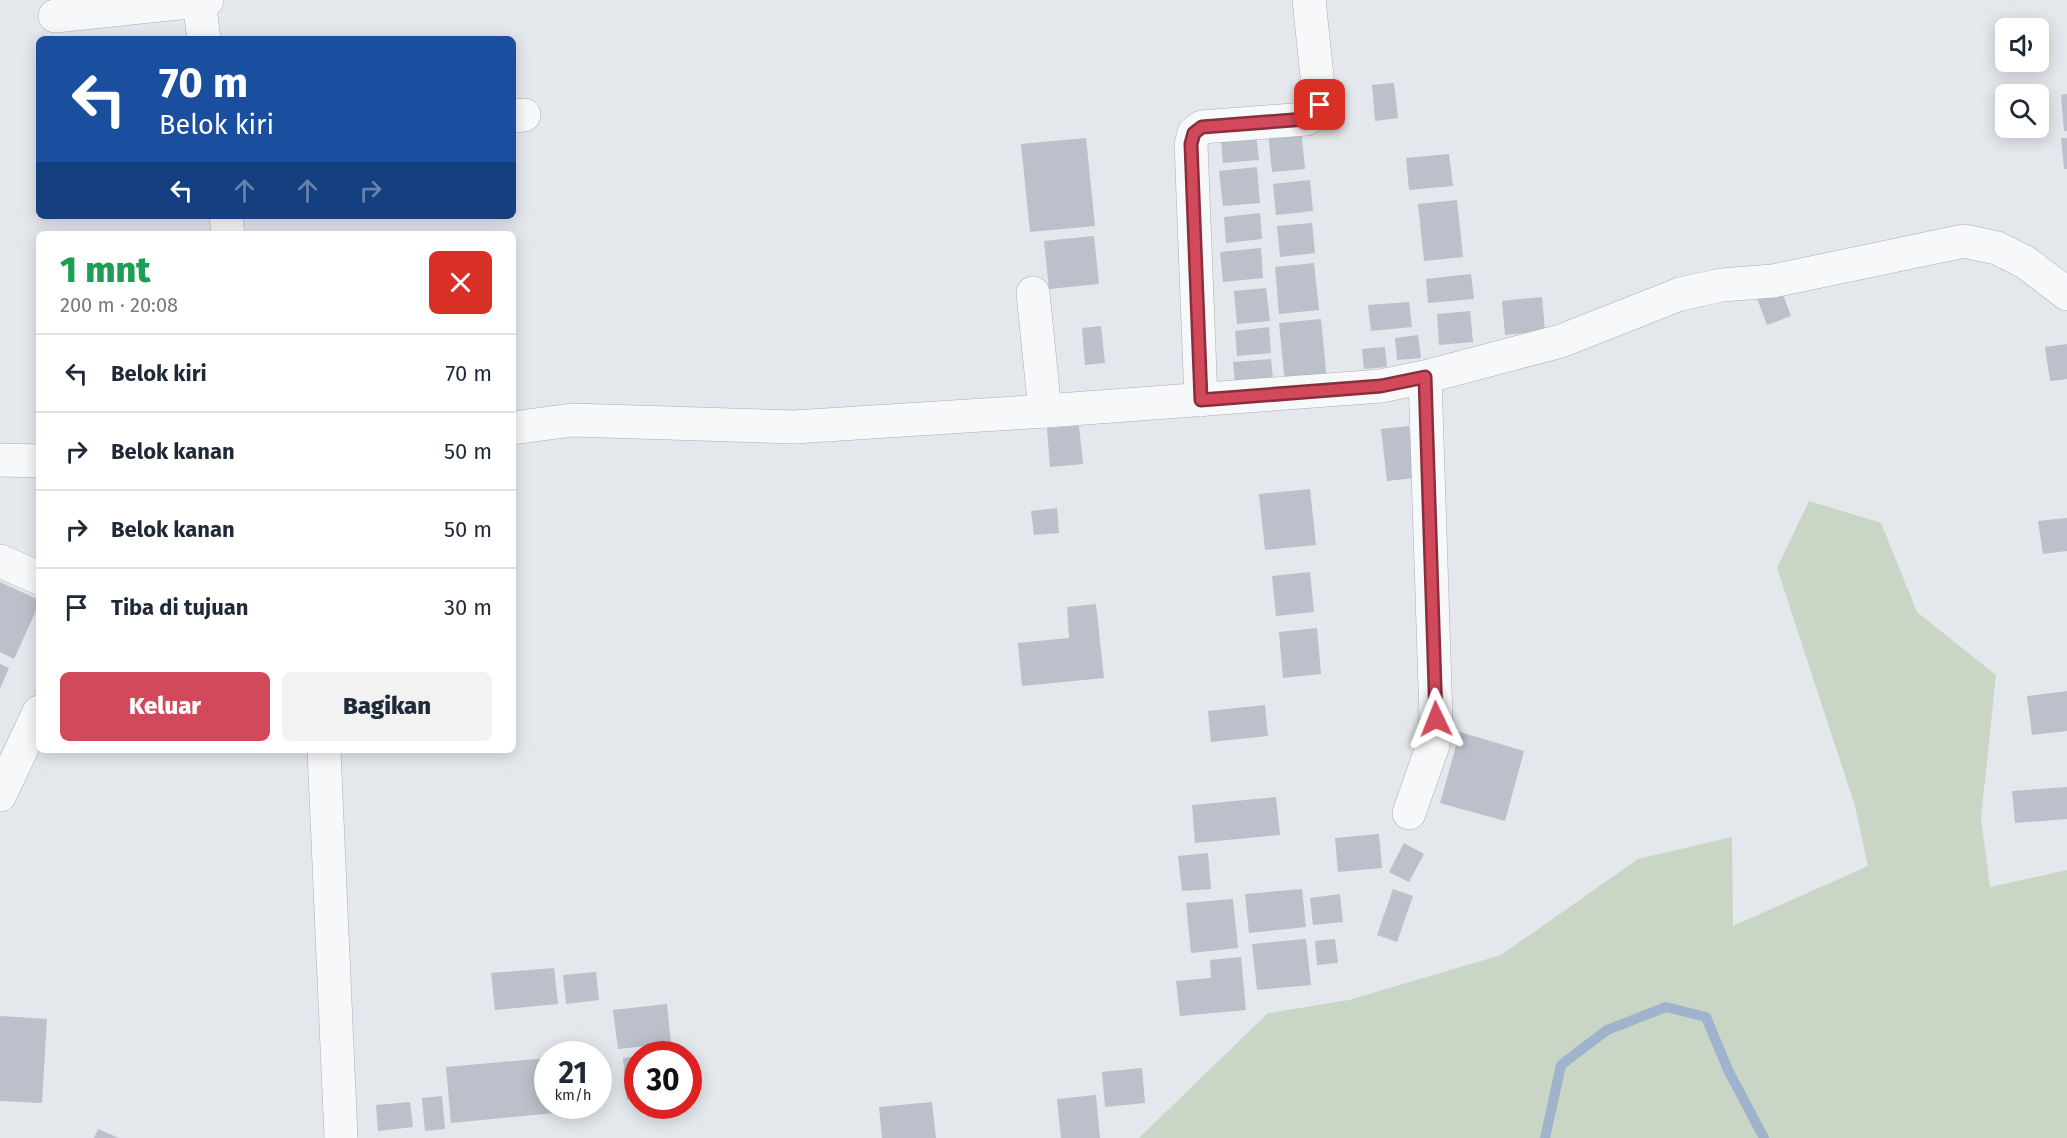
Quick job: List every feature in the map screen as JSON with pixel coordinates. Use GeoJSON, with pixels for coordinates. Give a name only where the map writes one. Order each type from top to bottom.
{"type":"FeatureCollection","features":[{"type":"Feature","properties":{"kind":"street"},"geometry":{"type":"LineString","coordinates":[[55,16],[207,0]]}},
{"type":"Feature","properties":{"kind":"street"},"geometry":{"type":"LineString","coordinates":[[1201,400],[1191,144],[1194,133],[1202,127],[1306,119],[1317,113],[1320,105],[1309,0]]}},
{"type":"Feature","properties":{"kind":"street"},"geometry":{"type":"LineString","coordinates":[[199,1],[204,36]]}},
{"type":"Feature","properties":{"kind":"street"},"geometry":{"type":"LineString","coordinates":[[516,428],[572,420],[794,427],[1370,387],[1425,377],[1561,341],[1680,294],[1722,285],[1773,281],[1964,241],[1997,248],[2025,262],[2067,294]]}},
{"type":"Feature","properties":{"kind":"street"},"geometry":{"type":"LineString","coordinates":[[1033,293],[1045,411]]}},
{"type":"Feature","properties":{"kind":"street"},"geometry":{"type":"LineString","coordinates":[[1409,813],[1433,746],[1436,719],[1425,377]]}},
{"type":"Feature","properties":{"kind":"street"},"geometry":{"type":"LineString","coordinates":[[0,460],[36,461]]}},
{"type":"Feature","properties":{"kind":"street"},"geometry":{"type":"LineString","coordinates":[[0,561],[36,577]]}},
{"type":"Feature","properties":{"kind":"street"},"geometry":{"type":"LineString","coordinates":[[2,787],[36,718]]}},
{"type":"Feature","properties":{"kind":"street"},"geometry":{"type":"LineString","coordinates":[[324,753],[341,1138]]}},
{"type":"Feature","properties":{"kind":"green space"},"geometry":{"type":"Polygon","coordinates":[[[1809,501],[1881,523],[1917,612],[1996,675],[1981,818],[1990,887],[2067,870],[2067,1138],[1139,1138],[1268,1013],[1349,1000],[1501,955],[1638,859],[1732,837],[1733,926],[1868,866],[1855,806],[1777,568],[1809,501]]]}},
{"type":"Feature","properties":{"kind":"building"},"geometry":{"type":"Polygon","coordinates":[[[1394,83],[1398,118],[1375,121],[1372,85],[1394,83]]]}},
{"type":"Feature","properties":{"kind":"building"},"geometry":{"type":"Polygon","coordinates":[[[2067,94],[2067,131],[2064,131],[2061,95],[2067,94]]]}},
{"type":"Feature","properties":{"kind":"building"},"geometry":{"type":"Polygon","coordinates":[[[1255,127],[1259,160],[1223,163],[1220,130],[1255,127]]]}},
{"type":"Feature","properties":{"kind":"building"},"geometry":{"type":"Polygon","coordinates":[[[1301,128],[1305,169],[1272,172],[1268,132],[1301,128]]]}},
{"type":"Feature","properties":{"kind":"building"},"geometry":{"type":"Polygon","coordinates":[[[1086,138],[1095,226],[1030,232],[1021,144],[1086,138]]]}},
{"type":"Feature","properties":{"kind":"building"},"geometry":{"type":"Polygon","coordinates":[[[2061,138],[2067,138],[2067,169],[2064,169],[2061,138]]]}},
{"type":"Feature","properties":{"kind":"building"},"geometry":{"type":"Polygon","coordinates":[[[1449,154],[1453,186],[1409,190],[1406,158],[1449,154]]]}},
{"type":"Feature","properties":{"kind":"building"},"geometry":{"type":"Polygon","coordinates":[[[1257,167],[1260,203],[1223,206],[1219,171],[1257,167]]]}},
{"type":"Feature","properties":{"kind":"building"},"geometry":{"type":"Polygon","coordinates":[[[1310,180],[1313,211],[1276,215],[1273,184],[1310,180]]]}},
{"type":"Feature","properties":{"kind":"building"},"geometry":{"type":"Polygon","coordinates":[[[1457,200],[1463,257],[1424,261],[1418,204],[1457,200]]]}},
{"type":"Feature","properties":{"kind":"building"},"geometry":{"type":"Polygon","coordinates":[[[1260,213],[1262,239],[1226,243],[1224,217],[1260,213]]]}},
{"type":"Feature","properties":{"kind":"building"},"geometry":{"type":"Polygon","coordinates":[[[1312,223],[1315,253],[1280,257],[1277,226],[1312,223]]]}},
{"type":"Feature","properties":{"kind":"building"},"geometry":{"type":"Polygon","coordinates":[[[1094,236],[1099,284],[1049,289],[1044,241],[1094,236]]]}},
{"type":"Feature","properties":{"kind":"building"},"geometry":{"type":"Polygon","coordinates":[[[1261,248],[1263,278],[1223,282],[1220,252],[1261,248]]]}},
{"type":"Feature","properties":{"kind":"building"},"geometry":{"type":"Polygon","coordinates":[[[1314,263],[1319,310],[1279,314],[1275,267],[1314,263]]]}},
{"type":"Feature","properties":{"kind":"building"},"geometry":{"type":"Polygon","coordinates":[[[1471,274],[1474,299],[1428,303],[1426,279],[1471,274]]]}},
{"type":"Feature","properties":{"kind":"building"},"geometry":{"type":"Polygon","coordinates":[[[1779,284],[1791,316],[1767,325],[1755,293],[1779,284]]]}},
{"type":"Feature","properties":{"kind":"building"},"geometry":{"type":"Polygon","coordinates":[[[1266,288],[1270,321],[1237,324],[1234,291],[1266,288]]]}},
{"type":"Feature","properties":{"kind":"building"},"geometry":{"type":"Polygon","coordinates":[[[1542,297],[1545,331],[1505,335],[1502,301],[1542,297]]]}},
{"type":"Feature","properties":{"kind":"building"},"geometry":{"type":"Polygon","coordinates":[[[1409,302],[1412,327],[1371,331],[1368,305],[1409,302]]]}},
{"type":"Feature","properties":{"kind":"building"},"geometry":{"type":"Polygon","coordinates":[[[1470,311],[1473,342],[1439,345],[1437,314],[1470,311]]]}},
{"type":"Feature","properties":{"kind":"building"},"geometry":{"type":"Polygon","coordinates":[[[1321,319],[1327,381],[1285,385],[1279,323],[1321,319]]]}},
{"type":"Feature","properties":{"kind":"building"},"geometry":{"type":"Polygon","coordinates":[[[1101,326],[1105,363],[1085,365],[1082,328],[1101,326]]]}},
{"type":"Feature","properties":{"kind":"building"},"geometry":{"type":"Polygon","coordinates":[[[1269,327],[1271,353],[1237,356],[1235,331],[1269,327]]]}},
{"type":"Feature","properties":{"kind":"building"},"geometry":{"type":"Polygon","coordinates":[[[1418,335],[1421,358],[1397,360],[1395,338],[1418,335]]]}},
{"type":"Feature","properties":{"kind":"building"},"geometry":{"type":"Polygon","coordinates":[[[2067,344],[2067,379],[2050,381],[2045,347],[2067,344]]]}},
{"type":"Feature","properties":{"kind":"building"},"geometry":{"type":"Polygon","coordinates":[[[1385,347],[1387,367],[1364,369],[1362,349],[1385,347]]]}},
{"type":"Feature","properties":{"kind":"building"},"geometry":{"type":"Polygon","coordinates":[[[1271,359],[1274,389],[1236,393],[1233,362],[1271,359]]]}},
{"type":"Feature","properties":{"kind":"building"},"geometry":{"type":"Polygon","coordinates":[[[1079,426],[1083,464],[1050,467],[1047,428],[1079,426]]]}},
{"type":"Feature","properties":{"kind":"building"},"geometry":{"type":"Polygon","coordinates":[[[1409,426],[1414,478],[1387,481],[1381,429],[1409,426]]]}},
{"type":"Feature","properties":{"kind":"building"},"geometry":{"type":"Polygon","coordinates":[[[1310,489],[1316,545],[1265,550],[1259,494],[1310,489]]]}},
{"type":"Feature","properties":{"kind":"building"},"geometry":{"type":"Polygon","coordinates":[[[1057,508],[1059,533],[1034,535],[1031,511],[1057,508]]]}},
{"type":"Feature","properties":{"kind":"building"},"geometry":{"type":"Polygon","coordinates":[[[2067,518],[2067,551],[2043,554],[2038,521],[2067,518]]]}},
{"type":"Feature","properties":{"kind":"building"},"geometry":{"type":"Polygon","coordinates":[[[1310,572],[1314,612],[1276,616],[1272,576],[1310,572]]]}},
{"type":"Feature","properties":{"kind":"building"},"geometry":{"type":"Polygon","coordinates":[[[0,582],[36,599],[36,611],[14,659],[0,652],[0,582]]]}},
{"type":"Feature","properties":{"kind":"building"},"geometry":{"type":"Polygon","coordinates":[[[1096,604],[1104,678],[1022,686],[1018,643],[1069,638],[1067,607],[1096,604]]]}},
{"type":"Feature","properties":{"kind":"building"},"geometry":{"type":"Polygon","coordinates":[[[1317,628],[1321,674],[1283,678],[1279,632],[1317,628]]]}},
{"type":"Feature","properties":{"kind":"building"},"geometry":{"type":"Polygon","coordinates":[[[0,664],[9,668],[0,689],[0,664]]]}},
{"type":"Feature","properties":{"kind":"building"},"geometry":{"type":"Polygon","coordinates":[[[2067,691],[2067,731],[2032,735],[2027,696],[2067,691]]]}},
{"type":"Feature","properties":{"kind":"building"},"geometry":{"type":"Polygon","coordinates":[[[1265,705],[1268,736],[1211,742],[1208,711],[1265,705]]]}},
{"type":"Feature","properties":{"kind":"building"},"geometry":{"type":"Polygon","coordinates":[[[1460,732],[1524,751],[1505,821],[1440,803],[1460,732]]]}},
{"type":"Feature","properties":{"kind":"building"},"geometry":{"type":"Polygon","coordinates":[[[2067,787],[2067,819],[2015,823],[2012,791],[2067,787]]]}},
{"type":"Feature","properties":{"kind":"building"},"geometry":{"type":"Polygon","coordinates":[[[1276,797],[1280,835],[1195,843],[1192,805],[1276,797]]]}},
{"type":"Feature","properties":{"kind":"building"},"geometry":{"type":"Polygon","coordinates":[[[1379,834],[1382,868],[1338,872],[1335,838],[1379,834]]]}},
{"type":"Feature","properties":{"kind":"building"},"geometry":{"type":"Polygon","coordinates":[[[1404,843],[1424,854],[1409,882],[1389,872],[1404,843]]]}},
{"type":"Feature","properties":{"kind":"building"},"geometry":{"type":"Polygon","coordinates":[[[1208,853],[1211,889],[1182,891],[1178,856],[1208,853]]]}},
{"type":"Feature","properties":{"kind":"building"},"geometry":{"type":"Polygon","coordinates":[[[1302,889],[1306,927],[1249,933],[1245,894],[1302,889]]]}},
{"type":"Feature","properties":{"kind":"building"},"geometry":{"type":"Polygon","coordinates":[[[1393,889],[1413,896],[1397,942],[1377,935],[1393,889]]]}},
{"type":"Feature","properties":{"kind":"building"},"geometry":{"type":"Polygon","coordinates":[[[1340,894],[1343,922],[1313,925],[1310,898],[1340,894]]]}},
{"type":"Feature","properties":{"kind":"building"},"geometry":{"type":"Polygon","coordinates":[[[1233,899],[1238,948],[1191,953],[1186,903],[1233,899]]]}},
{"type":"Feature","properties":{"kind":"building"},"geometry":{"type":"Polygon","coordinates":[[[1306,939],[1311,985],[1257,990],[1252,944],[1306,939]]]}},
{"type":"Feature","properties":{"kind":"building"},"geometry":{"type":"Polygon","coordinates":[[[1335,939],[1338,963],[1317,965],[1315,941],[1335,939]]]}},
{"type":"Feature","properties":{"kind":"building"},"geometry":{"type":"Polygon","coordinates":[[[1241,957],[1246,1010],[1180,1016],[1176,981],[1211,978],[1210,960],[1241,957]]]}},
{"type":"Feature","properties":{"kind":"building"},"geometry":{"type":"Polygon","coordinates":[[[554,968],[558,1004],[495,1010],[491,973],[554,968]]]}},
{"type":"Feature","properties":{"kind":"building"},"geometry":{"type":"Polygon","coordinates":[[[596,972],[599,1000],[566,1004],[563,975],[596,972]]]}},
{"type":"Feature","properties":{"kind":"building"},"geometry":{"type":"Polygon","coordinates":[[[667,1004],[671,1041],[624,1041],[624,1048],[618,1049],[613,1010],[667,1004]]]}},
{"type":"Feature","properties":{"kind":"building"},"geometry":{"type":"Polygon","coordinates":[[[0,1016],[47,1019],[42,1103],[0,1101],[0,1016]]]}},
{"type":"Feature","properties":{"kind":"building"},"geometry":{"type":"Polygon","coordinates":[[[534,1059],[534,1115],[451,1123],[446,1067],[534,1059]]]}},
{"type":"Feature","properties":{"kind":"building"},"geometry":{"type":"Polygon","coordinates":[[[1142,1068],[1145,1103],[1105,1107],[1102,1072],[1142,1068]]]}},
{"type":"Feature","properties":{"kind":"building"},"geometry":{"type":"Polygon","coordinates":[[[1096,1095],[1100,1138],[1061,1138],[1057,1099],[1096,1095]]]}},
{"type":"Feature","properties":{"kind":"building"},"geometry":{"type":"Polygon","coordinates":[[[442,1096],[445,1129],[425,1131],[422,1098],[442,1096]]]}},
{"type":"Feature","properties":{"kind":"building"},"geometry":{"type":"Polygon","coordinates":[[[410,1102],[413,1127],[378,1131],[376,1105],[410,1102]]]}},
{"type":"Feature","properties":{"kind":"building"},"geometry":{"type":"Polygon","coordinates":[[[932,1102],[936,1138],[882,1138],[879,1107],[932,1102]]]}},
{"type":"Feature","properties":{"kind":"building"},"geometry":{"type":"Polygon","coordinates":[[[98,1129],[119,1138],[94,1138],[98,1129]]]}},
{"type":"Feature","properties":{"kind":"waterway"},"geometry":{"type":"LineString","coordinates":[[1545,1138],[1561,1065],[1607,1030],[1666,1007],[1706,1017],[1728,1070],[1764,1138]]}},
{"type":"Feature","properties":{"kind":"route"},"geometry":{"type":"LineString","coordinates":[[1320,105],[1317,113],[1306,119],[1202,127],[1194,133],[1191,144],[1201,400],[1381,386],[1425,377],[1436,719]]}}]}
